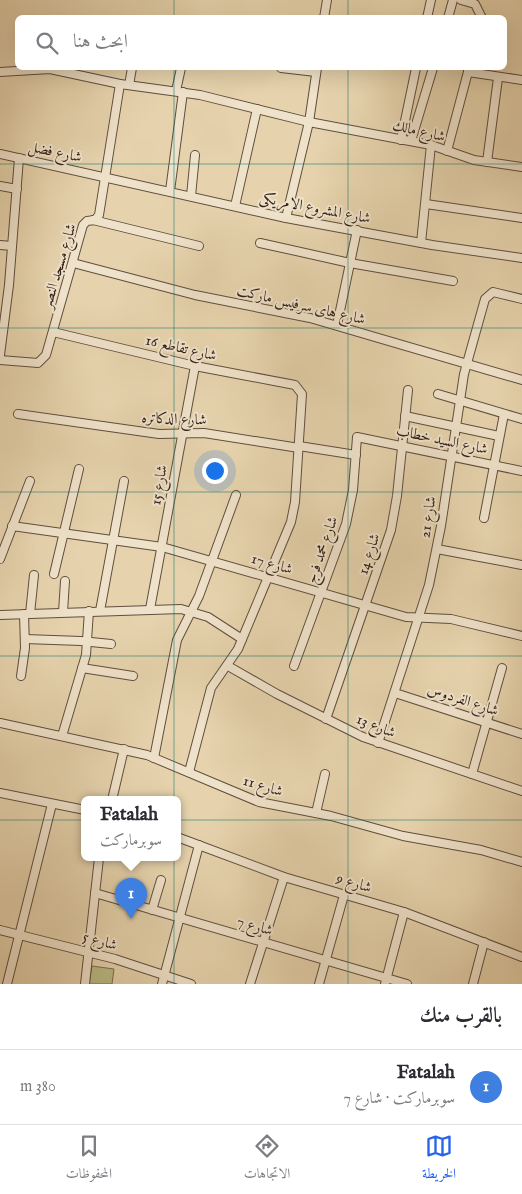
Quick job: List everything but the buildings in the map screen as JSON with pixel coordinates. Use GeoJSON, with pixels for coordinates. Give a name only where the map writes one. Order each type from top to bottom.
{"type":"FeatureCollection","features":[{"type":"Feature","properties":{"kind":"street"},"geometry":{"type":"LineString","coordinates":[[324,15],[327,0]]}},
{"type":"Feature","properties":{"kind":"street"},"geometry":{"type":"LineString","coordinates":[[428,15],[431,0]]}},
{"type":"Feature","properties":{"kind":"street"},"geometry":{"type":"LineString","coordinates":[[449,15],[453,0]]}},
{"type":"Feature","properties":{"kind":"street"},"geometry":{"type":"LineString","coordinates":[[462,0],[475,4],[480,15]]}},
{"type":"Feature","properties":{"kind":"street","name":"شارع مالك"},"geometry":{"type":"LineString","coordinates":[[0,72],[33,70]]}},
{"type":"Feature","properties":{"kind":"street","name":"شارع مالك"},"geometry":{"type":"LineString","coordinates":[[55,70],[257,108],[308,122],[431,145],[474,160],[522,167]]}},
{"type":"Feature","properties":{"kind":"street","name":"شارع مسجد النصر"},"geometry":{"type":"LineString","coordinates":[[0,360],[41,362],[45,358],[84,224],[99,215],[124,84],[131,70]]}},
{"type":"Feature","properties":{"kind":"street"},"geometry":{"type":"LineString","coordinates":[[170,192],[181,70]]}},
{"type":"Feature","properties":{"kind":"street"},"geometry":{"type":"LineString","coordinates":[[286,218],[308,122],[317,70]]}},
{"type":"Feature","properties":{"kind":"street"},"geometry":{"type":"LineString","coordinates":[[401,140],[416,70]]}},
{"type":"Feature","properties":{"kind":"street"},"geometry":{"type":"LineString","coordinates":[[411,141],[432,70]]}},
{"type":"Feature","properties":{"kind":"street"},"geometry":{"type":"LineString","coordinates":[[447,151],[468,70],[498,78],[522,80]]}},
{"type":"Feature","properties":{"kind":"street"},"geometry":{"type":"LineString","coordinates":[[488,162],[498,78]]}},
{"type":"Feature","properties":{"kind":"street"},"geometry":{"type":"LineString","coordinates":[[235,206],[257,108]]}},
{"type":"Feature","properties":{"kind":"street"},"geometry":{"type":"LineString","coordinates":[[421,242],[431,145]]}},
{"type":"Feature","properties":{"kind":"street","name":"شارع فضل"},"geometry":{"type":"LineString","coordinates":[[0,154],[105,177]]}},
{"type":"Feature","properties":{"kind":"street"},"geometry":{"type":"LineString","coordinates":[[191,196],[194,155]]}},
{"type":"Feature","properties":{"kind":"street"},"geometry":{"type":"LineString","coordinates":[[0,355],[19,158]]}},
{"type":"Feature","properties":{"kind":"street","name":"شارع المشروع الامريكى"},"geometry":{"type":"LineString","coordinates":[[105,177],[286,218],[522,258]]}},
{"type":"Feature","properties":{"kind":"street"},"geometry":{"type":"LineString","coordinates":[[0,186],[16,189]]}},
{"type":"Feature","properties":{"kind":"street"},"geometry":{"type":"LineString","coordinates":[[426,204],[522,218]]}},
{"type":"Feature","properties":{"kind":"street"},"geometry":{"type":"LineString","coordinates":[[93,220],[199,246]]}},
{"type":"Feature","properties":{"kind":"street"},"geometry":{"type":"LineString","coordinates":[[337,325],[357,230]]}},
{"type":"Feature","properties":{"kind":"street"},"geometry":{"type":"LineString","coordinates":[[260,242],[350,263],[453,281]]}},
{"type":"Feature","properties":{"kind":"street"},"geometry":{"type":"LineString","coordinates":[[0,244],[12,246]]}},
{"type":"Feature","properties":{"kind":"street","name":"شارع هاى سرفيس ماركت"},"geometry":{"type":"LineString","coordinates":[[73,263],[195,295],[337,325],[466,365],[522,380]]}},
{"type":"Feature","properties":{"kind":"street","name":"شارع 21"},"geometry":{"type":"LineString","coordinates":[[378,743],[420,618],[437,549],[466,365],[485,299],[490,292],[498,292],[522,299]]}},
{"type":"Feature","properties":{"kind":"street","name":"شارع تقاطع 16"},"geometry":{"type":"LineString","coordinates":[[53,332],[195,366],[295,385],[301,390],[299,447]]}},
{"type":"Feature","properties":{"kind":"street","name":"شارع 15"},"geometry":{"type":"LineString","coordinates":[[150,609],[195,366]]}},
{"type":"Feature","properties":{"kind":"street","name":"شارع 14"},"geometry":{"type":"LineString","coordinates":[[326,719],[391,530],[397,496],[408,390]]}},
{"type":"Feature","properties":{"kind":"street"},"geometry":{"type":"LineString","coordinates":[[438,394],[522,419]]}},
{"type":"Feature","properties":{"kind":"street","name":"شارع الدكاتره"},"geometry":{"type":"LineString","coordinates":[[18,414],[159,434],[204,433],[356,455]]}},
{"type":"Feature","properties":{"kind":"street"},"geometry":{"type":"LineString","coordinates":[[484,518],[504,414]]}},
{"type":"Feature","properties":{"kind":"street"},"geometry":{"type":"LineString","coordinates":[[405,416],[499,436]]}},
{"type":"Feature","properties":{"kind":"street","name":"شارع السيد خطاب"},"geometry":{"type":"LineString","coordinates":[[357,437],[522,471]]}},
{"type":"Feature","properties":{"kind":"street","name":"شارع محمد فرج"},"geometry":{"type":"LineString","coordinates":[[294,666],[346,524],[353,490],[357,437]]}},
{"type":"Feature","properties":{"kind":"street"},"geometry":{"type":"LineString","coordinates":[[189,772],[211,688],[228,666],[242,640],[294,512],[299,447]]}},
{"type":"Feature","properties":{"kind":"street"},"geometry":{"type":"LineString","coordinates":[[54,574],[80,469]]}},
{"type":"Feature","properties":{"kind":"street"},"geometry":{"type":"LineString","coordinates":[[0,559],[30,481]]}},
{"type":"Feature","properties":{"kind":"street"},"geometry":{"type":"LineString","coordinates":[[100,611],[124,481]]}},
{"type":"Feature","properties":{"kind":"street"},"geometry":{"type":"LineString","coordinates":[[154,758],[177,640],[191,611],[236,495]]}},
{"type":"Feature","properties":{"kind":"street","name":"شارع 17"},"geometry":{"type":"LineString","coordinates":[[12,526],[162,547],[406,617],[451,620],[522,636]]}},
{"type":"Feature","properties":{"kind":"street"},"geometry":{"type":"LineString","coordinates":[[437,549],[522,565]]}},
{"type":"Feature","properties":{"kind":"street"},"geometry":{"type":"LineString","coordinates":[[22,676],[27,614],[34,574]]}},
{"type":"Feature","properties":{"kind":"street"},"geometry":{"type":"LineString","coordinates":[[63,612],[65,581]]}},
{"type":"Feature","properties":{"kind":"street"},"geometry":{"type":"LineString","coordinates":[[0,615],[150,609],[191,611],[208,617],[242,640]]}},
{"type":"Feature","properties":{"kind":"street"},"geometry":{"type":"LineString","coordinates":[[62,736],[88,641],[88,611]]}},
{"type":"Feature","properties":{"kind":"street"},"geometry":{"type":"LineString","coordinates":[[25,639],[88,641],[111,644]]}},
{"type":"Feature","properties":{"kind":"street","name":"شارع 13"},"geometry":{"type":"LineString","coordinates":[[228,666],[277,694],[378,743],[522,790]]}},
{"type":"Feature","properties":{"kind":"street"},"geometry":{"type":"LineString","coordinates":[[82,668],[133,676]]}},
{"type":"Feature","properties":{"kind":"street"},"geometry":{"type":"LineString","coordinates":[[472,774],[502,668]]}},
{"type":"Feature","properties":{"kind":"street","name":"شارع الفردوس"},"geometry":{"type":"LineString","coordinates":[[395,692],[522,734]]}},
{"type":"Feature","properties":{"kind":"street","name":"شارع 11"},"geometry":{"type":"LineString","coordinates":[[0,723],[124,749],[154,758],[258,802],[316,813],[403,836],[481,850],[522,862]]}},
{"type":"Feature","properties":{"kind":"street"},"geometry":{"type":"LineString","coordinates":[[113,796],[124,749]]}},
{"type":"Feature","properties":{"kind":"street"},"geometry":{"type":"LineString","coordinates":[[316,813],[325,774]]}},
{"type":"Feature","properties":{"kind":"street"},"geometry":{"type":"LineString","coordinates":[[0,793],[81,809]]}},
{"type":"Feature","properties":{"kind":"street"},"geometry":{"type":"LineString","coordinates":[[7,984],[52,804]]}},
{"type":"Feature","properties":{"kind":"street","name":"شارع 9"},"geometry":{"type":"LineString","coordinates":[[181,838],[284,877],[404,912],[522,956]]}},
{"type":"Feature","properties":{"kind":"street"},"geometry":{"type":"LineString","coordinates":[[162,984],[199,845]]}},
{"type":"Feature","properties":{"kind":"street"},"geometry":{"type":"LineString","coordinates":[[84,984],[90,952],[99,861]]}},
{"type":"Feature","properties":{"kind":"street"},"geometry":{"type":"LineString","coordinates":[[250,984],[284,877]]}},
{"type":"Feature","properties":{"kind":"street"},"geometry":{"type":"LineString","coordinates":[[152,910],[161,880]]}},
{"type":"Feature","properties":{"kind":"street","name":"شارع 7"},"geometry":{"type":"LineString","coordinates":[[95,893],[326,961],[385,981],[407,984]]}},
{"type":"Feature","properties":{"kind":"street"},"geometry":{"type":"LineString","coordinates":[[319,984],[344,895]]}},
{"type":"Feature","properties":{"kind":"street"},"geometry":{"type":"LineString","coordinates":[[385,981],[404,912]]}},
{"type":"Feature","properties":{"kind":"street","name":"شارع 5"},"geometry":{"type":"LineString","coordinates":[[0,930],[90,952],[191,984]]}},
{"type":"Feature","properties":{"kind":"street"},"geometry":{"type":"LineString","coordinates":[[472,984],[484,942]]}},
{"type":"Feature","properties":{"kind":"green space"},"geometry":{"type":"Polygon","coordinates":[[[92,966],[114,969],[112,984],[89,984],[92,966]]]}},
{"type":"Feature","properties":{"kind":"place","name":"Fatalah"},"geometry":{"type":"Point","coordinates":[131,919]}}]}
